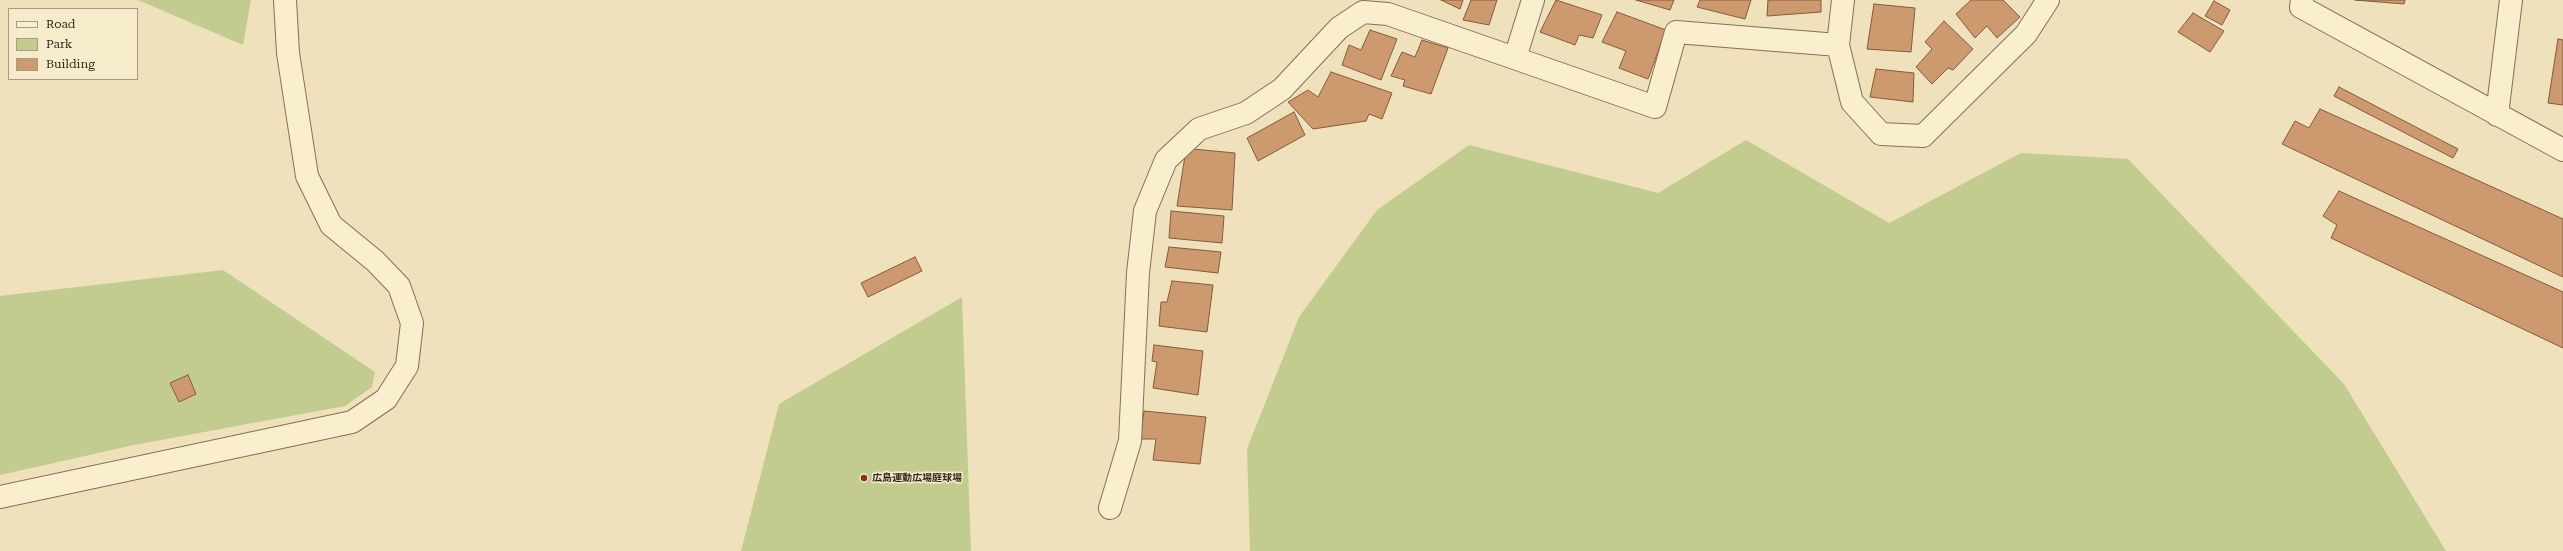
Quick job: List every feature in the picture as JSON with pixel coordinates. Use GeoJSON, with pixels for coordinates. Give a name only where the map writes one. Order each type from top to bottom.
{"type":"FeatureCollection","features":[{"type":"Feature","properties":{"kind":"street"},"geometry":{"type":"LineString","coordinates":[[0,497],[352,422],[386,399],[406,366],[412,323],[399,286],[375,261],[331,225],[307,176],[288,53],[285,0]]}},
{"type":"Feature","properties":{"kind":"street"},"geometry":{"type":"LineString","coordinates":[[1515,58],[1533,0]]}},
{"type":"Feature","properties":{"kind":"street"},"geometry":{"type":"LineString","coordinates":[[1843,0],[1838,45],[1852,102],[1882,134],[1923,136],[2026,34],[2048,0]]}},
{"type":"Feature","properties":{"kind":"street"},"geometry":{"type":"LineString","coordinates":[[2302,0],[2301,7],[2563,150]]}},
{"type":"Feature","properties":{"kind":"street"},"geometry":{"type":"LineString","coordinates":[[2497,115],[2511,0]]}},
{"type":"Feature","properties":{"kind":"street"},"geometry":{"type":"LineString","coordinates":[[1110,508],[1130,441],[1138,273],[1145,210],[1166,160],[1199,129],[1246,114],[1282,89],[1339,28],[1362,6],[1655,107],[1676,32],[1838,45]]}},
{"type":"Feature","properties":{"kind":"green space"},"geometry":{"type":"Polygon","coordinates":[[[138,0],[251,0],[243,45],[138,0]]]}},
{"type":"Feature","properties":{"kind":"green space"},"geometry":{"type":"Polygon","coordinates":[[[1746,140],[1889,223],[2021,153],[2128,159],[2344,384],[2446,551],[1250,551],[1247,449],[1299,317],[1377,210],[1469,145],[1658,193],[1746,140]]]}},
{"type":"Feature","properties":{"kind":"green space"},"geometry":{"type":"Polygon","coordinates":[[[223,270],[375,372],[372,387],[345,406],[134,445],[0,475],[0,296],[223,270]]]}},
{"type":"Feature","properties":{"kind":"green space","name":"広島運動広場庭球場"},"geometry":{"type":"Polygon","coordinates":[[[962,297],[971,551],[741,551],[779,404],[962,297]]]}},
{"type":"Feature","properties":{"kind":"building"},"geometry":{"type":"Polygon","coordinates":[[[1441,0],[1463,0],[1460,9],[1441,0]]]}},
{"type":"Feature","properties":{"kind":"building"},"geometry":{"type":"Polygon","coordinates":[[[1471,0],[1497,0],[1489,25],[1463,20],[1471,0]]]}},
{"type":"Feature","properties":{"kind":"building"},"geometry":{"type":"Polygon","coordinates":[[[1556,0],[1602,15],[1593,38],[1579,35],[1575,45],[1540,32],[1556,0]]]}},
{"type":"Feature","properties":{"kind":"building"},"geometry":{"type":"Polygon","coordinates":[[[1636,0],[1674,0],[1670,10],[1636,0]]]}},
{"type":"Feature","properties":{"kind":"building"},"geometry":{"type":"Polygon","coordinates":[[[1700,0],[1751,0],[1745,19],[1697,7],[1700,0]]]}},
{"type":"Feature","properties":{"kind":"building"},"geometry":{"type":"Polygon","coordinates":[[[1768,0],[1821,0],[1821,12],[1767,16],[1768,0]]]}},
{"type":"Feature","properties":{"kind":"building"},"geometry":{"type":"Polygon","coordinates":[[[1971,0],[2003,0],[2020,17],[1997,38],[1987,26],[1975,38],[1956,14],[1971,0]]]}},
{"type":"Feature","properties":{"kind":"building"},"geometry":{"type":"Polygon","coordinates":[[[2355,0],[2405,0],[2404,4],[2355,0]]]}},
{"type":"Feature","properties":{"kind":"building"},"geometry":{"type":"Polygon","coordinates":[[[2214,1],[2230,10],[2222,25],[2205,16],[2214,1]]]}},
{"type":"Feature","properties":{"kind":"building"},"geometry":{"type":"Polygon","coordinates":[[[1874,4],[1915,8],[1911,52],[1867,49],[1874,4]]]}},
{"type":"Feature","properties":{"kind":"building"},"geometry":{"type":"Polygon","coordinates":[[[1617,12],[1666,30],[1648,79],[1619,68],[1626,51],[1602,42],[1617,12]]]}},
{"type":"Feature","properties":{"kind":"building"},"geometry":{"type":"Polygon","coordinates":[[[2193,13],[2224,31],[2210,52],[2178,32],[2193,13]]]}},
{"type":"Feature","properties":{"kind":"building"},"geometry":{"type":"Polygon","coordinates":[[[1944,21],[1973,49],[1953,70],[1948,68],[1932,84],[1916,67],[1932,49],[1925,42],[1944,21]]]}},
{"type":"Feature","properties":{"kind":"building"},"geometry":{"type":"Polygon","coordinates":[[[1370,30],[1397,39],[1381,80],[1342,65],[1349,45],[1361,50],[1370,30]]]}},
{"type":"Feature","properties":{"kind":"building"},"geometry":{"type":"Polygon","coordinates":[[[2558,39],[2563,40],[2563,105],[2548,103],[2558,39]]]}},
{"type":"Feature","properties":{"kind":"building"},"geometry":{"type":"Polygon","coordinates":[[[1422,40],[1448,48],[1431,94],[1403,86],[1405,80],[1391,76],[1402,52],[1415,57],[1422,40]]]}},
{"type":"Feature","properties":{"kind":"building"},"geometry":{"type":"Polygon","coordinates":[[[1876,69],[1914,73],[1913,102],[1870,97],[1876,69]]]}},
{"type":"Feature","properties":{"kind":"building"},"geometry":{"type":"Polygon","coordinates":[[[1331,72],[1392,93],[1382,119],[1369,114],[1366,121],[1313,129],[1288,102],[1308,90],[1318,97],[1331,72]]]}},
{"type":"Feature","properties":{"kind":"building"},"geometry":{"type":"Polygon","coordinates":[[[2339,87],[2458,149],[2453,158],[2334,96],[2339,87]]]}},
{"type":"Feature","properties":{"kind":"building"},"geometry":{"type":"Polygon","coordinates":[[[2320,109],[2563,219],[2563,277],[2282,144],[2295,121],[2309,128],[2320,109]]]}},
{"type":"Feature","properties":{"kind":"building"},"geometry":{"type":"Polygon","coordinates":[[[1294,112],[1305,135],[1258,161],[1247,138],[1294,112]]]}},
{"type":"Feature","properties":{"kind":"building"},"geometry":{"type":"Polygon","coordinates":[[[1193,149],[1235,153],[1232,210],[1177,206],[1185,156],[1193,149]]]}},
{"type":"Feature","properties":{"kind":"building"},"geometry":{"type":"Polygon","coordinates":[[[2339,191],[2563,292],[2563,348],[2331,238],[2337,225],[2323,216],[2339,191]]]}},
{"type":"Feature","properties":{"kind":"building"},"geometry":{"type":"Polygon","coordinates":[[[1171,211],[1224,216],[1222,243],[1169,238],[1171,211]]]}},
{"type":"Feature","properties":{"kind":"building"},"geometry":{"type":"Polygon","coordinates":[[[1169,247],[1221,252],[1218,273],[1165,267],[1169,247]]]}},
{"type":"Feature","properties":{"kind":"building"},"geometry":{"type":"Polygon","coordinates":[[[915,257],[922,271],[868,297],[861,283],[915,257]]]}},
{"type":"Feature","properties":{"kind":"building"},"geometry":{"type":"Polygon","coordinates":[[[1172,281],[1213,285],[1207,332],[1159,326],[1161,302],[1167,302],[1172,281]]]}},
{"type":"Feature","properties":{"kind":"building"},"geometry":{"type":"Polygon","coordinates":[[[1154,345],[1203,351],[1198,395],[1153,388],[1157,362],[1152,361],[1154,345]]]}},
{"type":"Feature","properties":{"kind":"building"},"geometry":{"type":"Polygon","coordinates":[[[188,375],[196,394],[179,402],[170,383],[188,375]]]}},
{"type":"Feature","properties":{"kind":"building"},"geometry":{"type":"Polygon","coordinates":[[[1144,411],[1206,417],[1200,464],[1153,460],[1156,439],[1140,439],[1144,411]]]}},
{"type":"Feature","properties":{"kind":"place","name":"広島運動広場庭球場"},"geometry":{"type":"Point","coordinates":[864,478]}}]}
